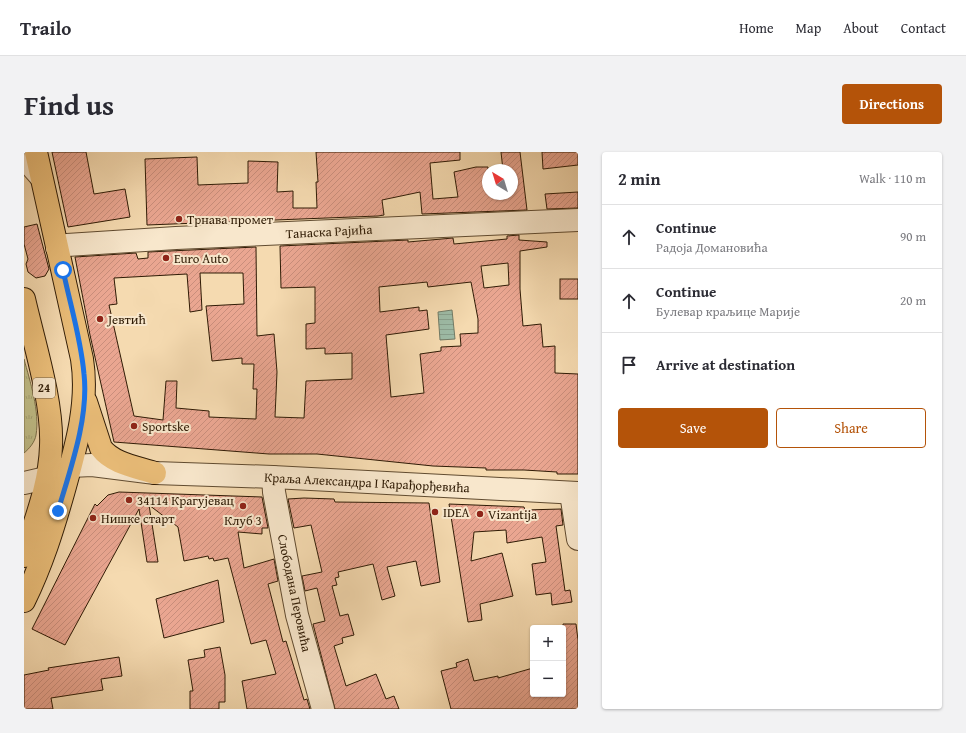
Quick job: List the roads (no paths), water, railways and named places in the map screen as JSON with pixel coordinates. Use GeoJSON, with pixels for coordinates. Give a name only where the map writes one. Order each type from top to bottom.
{"type":"FeatureCollection","features":[{"type":"Feature","properties":{"kind":"main road","name":"24"},"geometry":{"type":"LineString","coordinates":[[24,602],[52,537],[62,475],[81,424],[84,396],[82,359],[40,176],[36,152]]}},
{"type":"Feature","properties":{"kind":"main road","name":"24"},"geometry":{"type":"LineString","coordinates":[[24,299],[50,418],[51,446],[62,475]]}},
{"type":"Feature","properties":{"kind":"main road"},"geometry":{"type":"LineString","coordinates":[[84,396],[101,448],[116,460],[155,472]]}},
{"type":"Feature","properties":{"kind":"main road","name":"24"},"geometry":{"type":"LineString","coordinates":[[24,556],[39,510],[62,475]]}},
{"type":"Feature","properties":{"kind":"street"},"geometry":{"type":"LineString","coordinates":[[24,158],[40,176]]}},
{"type":"Feature","properties":{"kind":"street","name":"Танаска Рајића"},"geometry":{"type":"LineString","coordinates":[[57,248],[67,245],[176,238],[578,220]]}},
{"type":"Feature","properties":{"kind":"street","name":"Краља Александра I Карађорђевића"},"geometry":{"type":"LineString","coordinates":[[24,483],[62,475],[155,472],[575,493]]}},
{"type":"Feature","properties":{"kind":"street","name":"Слободана Перовића"},"geometry":{"type":"LineString","coordinates":[[273,477],[274,492],[297,615],[323,709]]}},
{"type":"Feature","properties":{"kind":"street"},"geometry":{"type":"LineString","coordinates":[[575,493],[578,539]]}},
{"type":"Feature","properties":{"kind":"place","name":"Трнава промет"},"geometry":{"type":"Point","coordinates":[179,219]}},
{"type":"Feature","properties":{"kind":"place","name":"Euro Auto"},"geometry":{"type":"Point","coordinates":[166,258]}},
{"type":"Feature","properties":{"kind":"place","name":"Јевтић"},"geometry":{"type":"Point","coordinates":[100,319]}},
{"type":"Feature","properties":{"kind":"place","name":"Sportske"},"geometry":{"type":"Point","coordinates":[134,426]}},
{"type":"Feature","properties":{"kind":"place","name":"34114 Крагујевац"},"geometry":{"type":"Point","coordinates":[129,500]}},
{"type":"Feature","properties":{"kind":"place","name":"Клуб 3"},"geometry":{"type":"Point","coordinates":[243,506]}},
{"type":"Feature","properties":{"kind":"place","name":"IDEA"},"geometry":{"type":"Point","coordinates":[435,512]}},
{"type":"Feature","properties":{"kind":"place","name":"Vizantija"},"geometry":{"type":"Point","coordinates":[480,514]}},
{"type":"Feature","properties":{"kind":"place","name":"Нишке старт"},"geometry":{"type":"Point","coordinates":[93,518]}}]}
